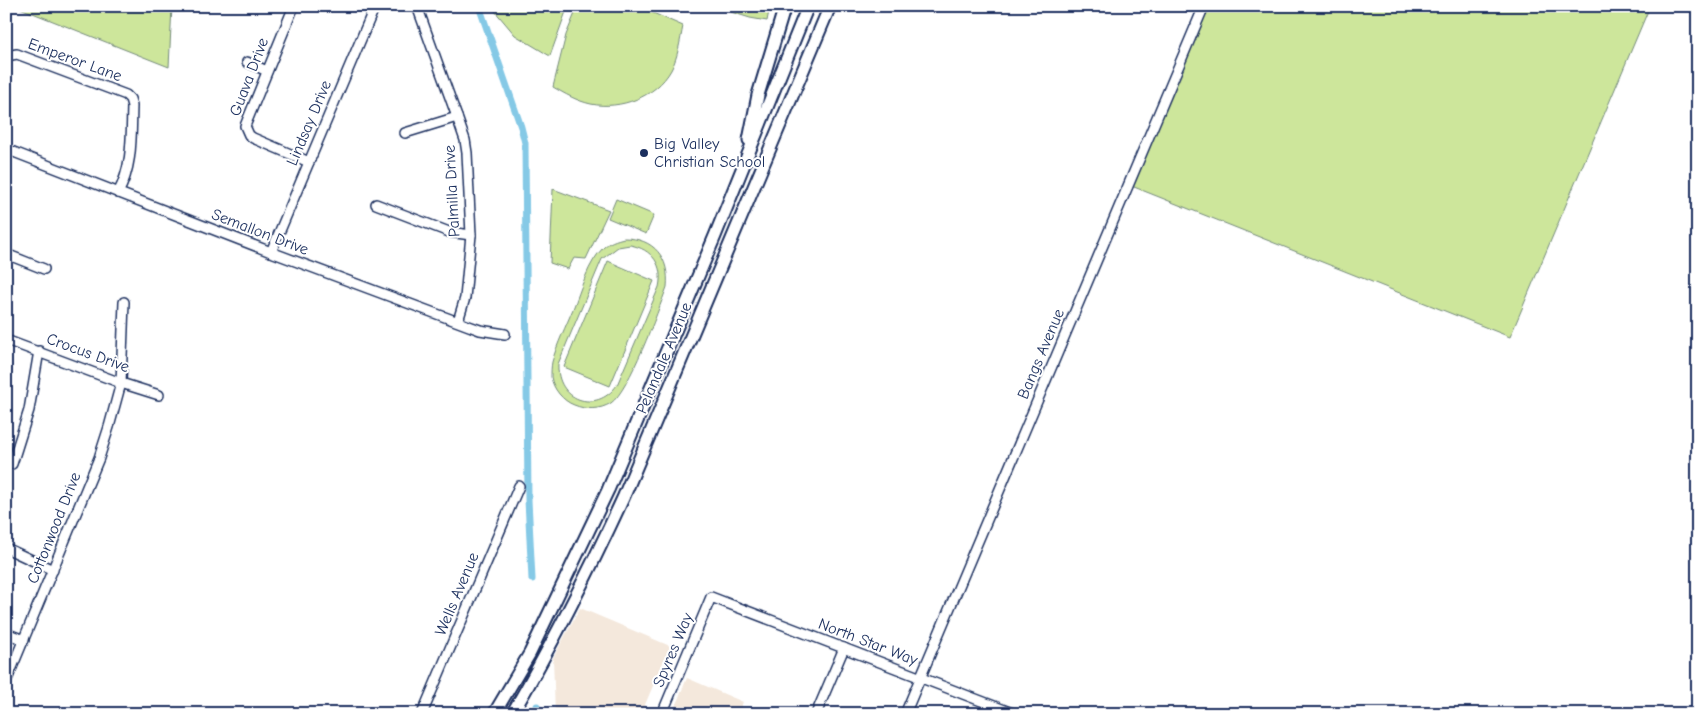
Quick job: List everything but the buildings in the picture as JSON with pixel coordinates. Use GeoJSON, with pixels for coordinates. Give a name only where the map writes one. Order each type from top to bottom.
{"type":"FeatureCollection","features":[{"type":"Feature","properties":{"kind":"main road"},"geometry":{"type":"LineString","coordinates":[[747,157],[751,124],[758,95],[785,6]]}},
{"type":"Feature","properties":{"kind":"main road","name":"Pelandale Avenue"},"geometry":{"type":"LineString","coordinates":[[494,714],[530,653],[608,490],[808,6]]}},
{"type":"Feature","properties":{"kind":"main road","name":"Pelandale Avenue"},"geometry":{"type":"LineString","coordinates":[[512,714],[548,650],[597,555],[624,496],[830,6]]}},
{"type":"Feature","properties":{"kind":"street","name":"Guava Drive"},"geometry":{"type":"LineString","coordinates":[[294,6],[245,123],[246,130],[253,138],[309,162]]}},
{"type":"Feature","properties":{"kind":"street","name":"Lindsay Drive"},"geometry":{"type":"LineString","coordinates":[[271,252],[375,6]]}},
{"type":"Feature","properties":{"kind":"street","name":"Palmilla Drive"},"geometry":{"type":"LineString","coordinates":[[418,6],[457,116],[467,153],[471,234],[465,298],[458,321]]}},
{"type":"Feature","properties":{"kind":"street","name":"Bangs Avenue"},"geometry":{"type":"LineString","coordinates":[[906,714],[1204,6]]}},
{"type":"Feature","properties":{"kind":"street","name":"Emperor Lane"},"geometry":{"type":"LineString","coordinates":[[7,55],[17,54],[126,95],[130,99],[132,106],[130,160],[126,177],[118,193]]}},
{"type":"Feature","properties":{"kind":"street"},"geometry":{"type":"LineString","coordinates":[[247,62],[267,71]]}},
{"type":"Feature","properties":{"kind":"street"},"geometry":{"type":"LineString","coordinates":[[405,134],[457,116]]}},
{"type":"Feature","properties":{"kind":"street","name":"Semallon Drive"},"geometry":{"type":"LineString","coordinates":[[6,149],[271,252],[480,330],[505,334]]}},
{"type":"Feature","properties":{"kind":"street"},"geometry":{"type":"LineString","coordinates":[[376,204],[449,232],[471,234]]}},
{"type":"Feature","properties":{"kind":"street"},"geometry":{"type":"LineString","coordinates":[[6,254],[44,268]]}},
{"type":"Feature","properties":{"kind":"street","name":"Cottonwood Drive"},"geometry":{"type":"LineString","coordinates":[[6,682],[100,458],[110,427],[120,383],[124,302]]}},
{"type":"Feature","properties":{"kind":"street","name":"Crocus Drive"},"geometry":{"type":"LineString","coordinates":[[6,340],[120,383],[159,395]]}},
{"type":"Feature","properties":{"kind":"street"},"geometry":{"type":"LineString","coordinates":[[12,464],[29,410],[39,351]]}},
{"type":"Feature","properties":{"kind":"street","name":"Wells Avenue"},"geometry":{"type":"LineString","coordinates":[[422,714],[519,486]]}},
{"type":"Feature","properties":{"kind":"street"},"geometry":{"type":"LineString","coordinates":[[6,548],[53,570]]}},
{"type":"Feature","properties":{"kind":"street","name":"North Star Way"},"geometry":{"type":"LineString","coordinates":[[711,597],[1015,714]]}},
{"type":"Feature","properties":{"kind":"street","name":"Spyres Way"},"geometry":{"type":"LineString","coordinates":[[662,714],[711,597]]}},
{"type":"Feature","properties":{"kind":"street"},"geometry":{"type":"LineString","coordinates":[[6,633],[24,640]]}},
{"type":"Feature","properties":{"kind":"street"},"geometry":{"type":"LineString","coordinates":[[816,714],[844,648]]}},
{"type":"Feature","properties":{"kind":"shaded area"},"geometry":{"type":"Polygon","coordinates":[[[580,608],[670,646],[641,714],[555,714],[553,658],[580,608]]]}},
{"type":"Feature","properties":{"kind":"shaded area"},"geometry":{"type":"Polygon","coordinates":[[[687,678],[743,702],[738,714],[672,714],[687,678]]]}},
{"type":"Feature","properties":{"kind":"green space"},"geometry":{"type":"Polygon","coordinates":[[[15,6],[172,6],[169,67],[15,6]]]}},
{"type":"Feature","properties":{"kind":"green space"},"geometry":{"type":"Polygon","coordinates":[[[492,6],[568,6],[550,56],[515,35],[492,6]]]}},
{"type":"Feature","properties":{"kind":"green space"},"geometry":{"type":"Polygon","coordinates":[[[578,6],[637,6],[683,26],[671,70],[656,88],[625,103],[602,105],[586,103],[553,87],[566,35],[578,6]]]}},
{"type":"Feature","properties":{"kind":"green space"},"geometry":{"type":"Polygon","coordinates":[[[728,6],[770,6],[767,21],[731,12],[728,6]]]}},
{"type":"Feature","properties":{"kind":"green space"},"geometry":{"type":"Polygon","coordinates":[[[1203,6],[1650,6],[1510,337],[1129,185],[1203,6]]]}},
{"type":"Feature","properties":{"kind":"green space"},"geometry":{"type":"Polygon","coordinates":[[[553,189],[609,210],[586,259],[574,258],[568,269],[550,263],[553,189]]]}},
{"type":"Feature","properties":{"kind":"green space"},"geometry":{"type":"Polygon","coordinates":[[[616,199],[654,215],[646,234],[608,218],[616,199]]]}},
{"type":"Feature","properties":{"kind":"green space"},"geometry":{"type":"Polygon","coordinates":[[[624,238],[644,242],[658,252],[666,267],[667,287],[642,350],[618,396],[611,403],[602,407],[583,408],[566,401],[556,390],[551,377],[552,362],[593,261],[605,246],[624,238]],[[630,245],[618,247],[602,259],[558,364],[559,376],[563,387],[579,399],[589,401],[599,399],[608,394],[617,385],[659,287],[660,272],[655,259],[645,250],[630,245]]]}},
{"type":"Feature","properties":{"kind":"green space"},"geometry":{"type":"Polygon","coordinates":[[[608,261],[654,281],[610,386],[564,367],[608,261]]]}},
{"type":"Feature","properties":{"kind":"waterway"},"geometry":{"type":"LineString","coordinates":[[479,6],[525,143],[528,500],[532,579]]}},
{"type":"Feature","properties":{"kind":"waterway"},"geometry":{"type":"LineString","coordinates":[[537,706],[537,714]]}},
{"type":"Feature","properties":{"kind":"place","name":"Big Valley Christian School"},"geometry":{"type":"Point","coordinates":[644,153]}}]}
